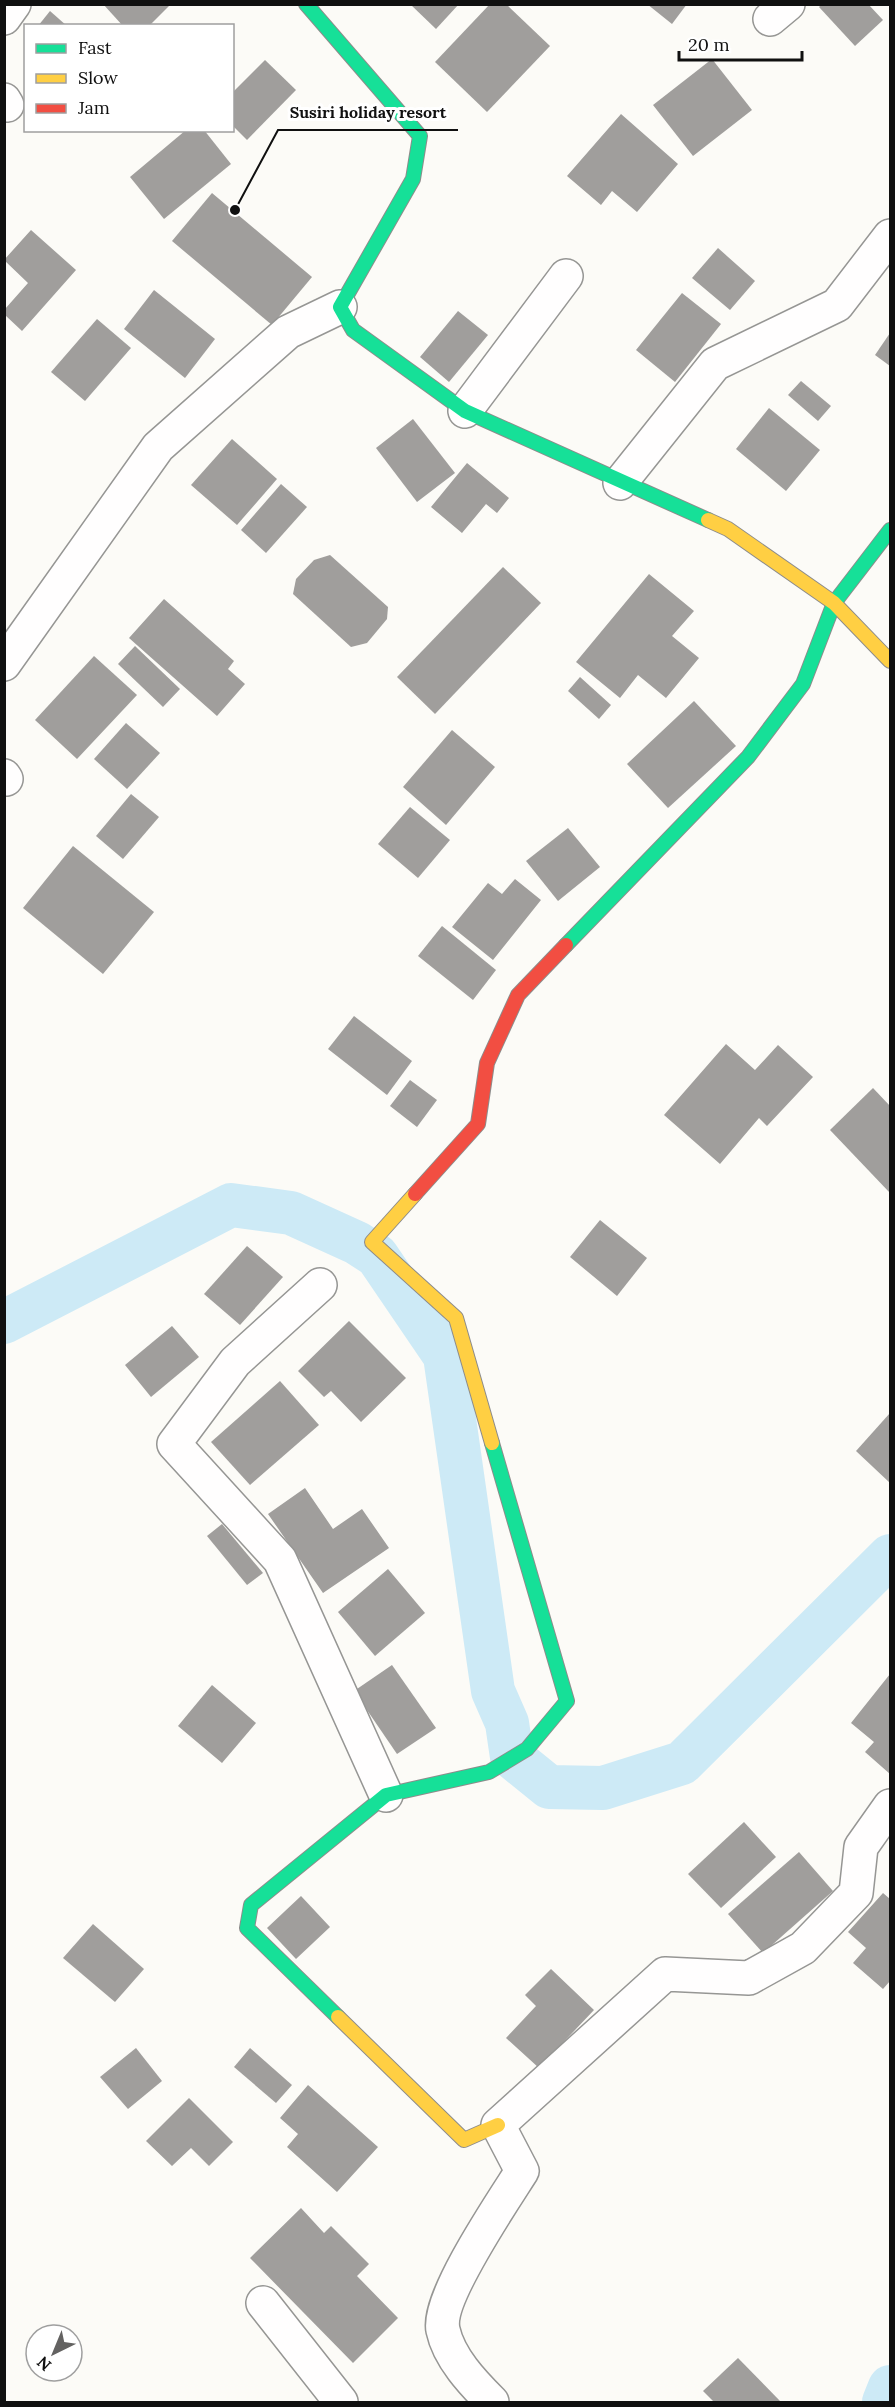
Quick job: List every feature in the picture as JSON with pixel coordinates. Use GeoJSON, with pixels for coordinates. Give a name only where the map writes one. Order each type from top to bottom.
{"type":"FeatureCollection","features":[{"type":"Feature","properties":{"kind":"street"},"geometry":{"type":"LineString","coordinates":[[4,18],[14,4]]}},
{"type":"Feature","properties":{"kind":"street"},"geometry":{"type":"LineString","coordinates":[[4,664],[158,447],[288,332],[340,307],[413,179],[420,136],[306,4]]}},
{"type":"Feature","properties":{"kind":"street"},"geometry":{"type":"LineString","coordinates":[[620,483],[715,364],[837,304],[891,236]]}},
{"type":"Feature","properties":{"kind":"street"},"geometry":{"type":"LineString","coordinates":[[465,411],[566,276]]}},
{"type":"Feature","properties":{"kind":"street"},"geometry":{"type":"LineString","coordinates":[[340,307],[353,330],[465,411],[620,483],[728,529],[834,603],[891,661]]}},
{"type":"Feature","properties":{"kind":"street"},"geometry":{"type":"LineString","coordinates":[[891,531],[834,603],[803,684],[748,757],[518,995],[487,1063],[478,1124],[372,1242],[456,1318],[567,1701],[527,1749],[489,1772],[386,1795],[251,1905],[247,1928],[464,2140],[498,2125],[664,1974],[749,1978],[803,1948],[856,1893],[861,1847],[891,1806]]}},
{"type":"Feature","properties":{"kind":"street"},"geometry":{"type":"LineString","coordinates":[[320,1285],[235,1362],[174,1444],[280,1560],[386,1795]]}},
{"type":"Feature","properties":{"kind":"street"},"geometry":{"type":"LineString","coordinates":[[492,2403],[463,2372],[442,2329],[451,2288],[522,2170],[498,2125]]}},
{"type":"Feature","properties":{"kind":"street"},"geometry":{"type":"LineString","coordinates":[[263,2303],[341,2403]]}},
{"type":"Feature","properties":{"kind":"building"},"geometry":{"type":"Polygon","coordinates":[[[103,4],[171,4],[151,24],[121,24],[103,4]]]}},
{"type":"Feature","properties":{"kind":"building"},"geometry":{"type":"Polygon","coordinates":[[[410,4],[459,4],[436,29],[410,4]]]}},
{"type":"Feature","properties":{"kind":"building"},"geometry":{"type":"Polygon","coordinates":[[[490,4],[506,4],[550,46],[487,112],[435,62],[490,4]]]}},
{"type":"Feature","properties":{"kind":"building"},"geometry":{"type":"Polygon","coordinates":[[[647,4],[687,4],[672,24],[647,4]]]}},
{"type":"Feature","properties":{"kind":"building"},"geometry":{"type":"Polygon","coordinates":[[[822,4],[868,4],[883,20],[855,46],[819,7],[822,4]]]}},
{"type":"Feature","properties":{"kind":"building"},"geometry":{"type":"Polygon","coordinates":[[[50,11],[65,24],[40,24],[50,11]]]}},
{"type":"Feature","properties":{"kind":"building"},"geometry":{"type":"Polygon","coordinates":[[[712,59],[752,110],[693,156],[653,105],[712,59]]]}},
{"type":"Feature","properties":{"kind":"building"},"geometry":{"type":"Polygon","coordinates":[[[265,60],[296,90],[247,140],[234,127],[234,91],[265,60]]]}},
{"type":"Feature","properties":{"kind":"building"},"geometry":{"type":"Polygon","coordinates":[[[621,114],[678,164],[637,212],[612,191],[601,205],[567,176],[621,114]]]}},
{"type":"Feature","properties":{"kind":"building"},"geometry":{"type":"Polygon","coordinates":[[[184,132],[206,132],[231,164],[164,219],[130,177],[184,132]]]}},
{"type":"Feature","properties":{"kind":"building"},"geometry":{"type":"Polygon","coordinates":[[[212,193],[312,277],[272,325],[172,241],[212,193]]]}},
{"type":"Feature","properties":{"kind":"building"},"geometry":{"type":"Polygon","coordinates":[[[31,230],[76,270],[22,331],[5,315],[5,309],[28,283],[4,260],[31,230]]]}},
{"type":"Feature","properties":{"kind":"building"},"geometry":{"type":"Polygon","coordinates":[[[718,248],[755,281],[730,310],[692,278],[718,248]]]}},
{"type":"Feature","properties":{"kind":"building"},"geometry":{"type":"Polygon","coordinates":[[[154,290],[215,339],[185,378],[124,329],[154,290]]]}},
{"type":"Feature","properties":{"kind":"building"},"geometry":{"type":"Polygon","coordinates":[[[682,293],[721,324],[675,382],[636,350],[682,293]]]}},
{"type":"Feature","properties":{"kind":"building"},"geometry":{"type":"Polygon","coordinates":[[[458,311],[488,335],[449,382],[420,357],[458,311]]]}},
{"type":"Feature","properties":{"kind":"building"},"geometry":{"type":"Polygon","coordinates":[[[97,319],[131,348],[85,401],[51,372],[97,319]]]}},
{"type":"Feature","properties":{"kind":"building"},"geometry":{"type":"Polygon","coordinates":[[[890,333],[890,366],[875,355],[890,333]]]}},
{"type":"Feature","properties":{"kind":"building"},"geometry":{"type":"Polygon","coordinates":[[[801,381],[831,406],[818,421],[788,395],[801,381]]]}},
{"type":"Feature","properties":{"kind":"building"},"geometry":{"type":"Polygon","coordinates":[[[769,408],[820,450],[786,491],[736,449],[769,408]]]}},
{"type":"Feature","properties":{"kind":"building"},"geometry":{"type":"Polygon","coordinates":[[[413,419],[455,473],[417,502],[376,448],[413,419]]]}},
{"type":"Feature","properties":{"kind":"building"},"geometry":{"type":"Polygon","coordinates":[[[232,439],[277,479],[237,525],[191,485],[232,439]]]}},
{"type":"Feature","properties":{"kind":"building"},"geometry":{"type":"Polygon","coordinates":[[[467,463],[509,498],[497,513],[486,504],[462,533],[431,507],[467,463]]]}},
{"type":"Feature","properties":{"kind":"building"},"geometry":{"type":"Polygon","coordinates":[[[281,484],[307,507],[266,553],[241,530],[281,484]]]}},
{"type":"Feature","properties":{"kind":"building"},"geometry":{"type":"Polygon","coordinates":[[[330,555],[388,607],[387,619],[367,643],[351,647],[293,594],[296,579],[314,560],[330,555]]]}},
{"type":"Feature","properties":{"kind":"building"},"geometry":{"type":"Polygon","coordinates":[[[503,567],[541,603],[435,714],[397,677],[503,567]]]}},
{"type":"Feature","properties":{"kind":"building"},"geometry":{"type":"Polygon","coordinates":[[[649,574],[694,611],[672,636],[699,658],[666,698],[638,675],[620,698],[576,662],[649,574]]]}},
{"type":"Feature","properties":{"kind":"building"},"geometry":{"type":"Polygon","coordinates":[[[164,599],[234,661],[228,669],[245,684],[217,716],[129,638],[164,599]]]}},
{"type":"Feature","properties":{"kind":"building"},"geometry":{"type":"Polygon","coordinates":[[[135,646],[180,689],[163,707],[118,664],[135,646]]]}},
{"type":"Feature","properties":{"kind":"building"},"geometry":{"type":"Polygon","coordinates":[[[94,656],[137,695],[77,759],[35,720],[94,656]]]}},
{"type":"Feature","properties":{"kind":"building"},"geometry":{"type":"Polygon","coordinates":[[[580,677],[611,705],[599,719],[568,691],[580,677]]]}},
{"type":"Feature","properties":{"kind":"building"},"geometry":{"type":"Polygon","coordinates":[[[694,701],[736,746],[668,808],[627,764],[694,701]]]}},
{"type":"Feature","properties":{"kind":"building"},"geometry":{"type":"Polygon","coordinates":[[[126,723],[160,753],[127,789],[94,759],[126,723]]]}},
{"type":"Feature","properties":{"kind":"building"},"geometry":{"type":"Polygon","coordinates":[[[452,730],[495,767],[446,825],[403,787],[452,730]]]}},
{"type":"Feature","properties":{"kind":"building"},"geometry":{"type":"Polygon","coordinates":[[[131,794],[159,817],[123,859],[96,836],[131,794]]]}},
{"type":"Feature","properties":{"kind":"building"},"geometry":{"type":"Polygon","coordinates":[[[410,807],[450,840],[418,878],[378,844],[410,807]]]}},
{"type":"Feature","properties":{"kind":"building"},"geometry":{"type":"Polygon","coordinates":[[[568,828],[600,867],[558,901],[526,861],[568,828]]]}},
{"type":"Feature","properties":{"kind":"building"},"geometry":{"type":"Polygon","coordinates":[[[73,846],[154,912],[103,974],[23,908],[73,846]]]}},
{"type":"Feature","properties":{"kind":"building"},"geometry":{"type":"Polygon","coordinates":[[[515,879],[541,900],[493,960],[452,927],[488,883],[502,894],[515,879]]]}},
{"type":"Feature","properties":{"kind":"building"},"geometry":{"type":"Polygon","coordinates":[[[442,926],[496,970],[473,1000],[418,956],[442,926]]]}},
{"type":"Feature","properties":{"kind":"building"},"geometry":{"type":"Polygon","coordinates":[[[354,1016],[412,1061],[387,1095],[328,1049],[354,1016]]]}},
{"type":"Feature","properties":{"kind":"building"},"geometry":{"type":"Polygon","coordinates":[[[726,1044],[755,1070],[778,1045],[813,1077],[767,1126],[759,1118],[720,1164],[664,1115],[726,1044]]]}},
{"type":"Feature","properties":{"kind":"building"},"geometry":{"type":"Polygon","coordinates":[[[410,1080],[437,1100],[417,1127],[390,1106],[410,1080]]]}},
{"type":"Feature","properties":{"kind":"building"},"geometry":{"type":"Polygon","coordinates":[[[873,1088],[890,1106],[890,1193],[830,1130],[873,1088]]]}},
{"type":"Feature","properties":{"kind":"building"},"geometry":{"type":"Polygon","coordinates":[[[600,1220],[647,1258],[617,1296],[570,1257],[600,1220]]]}},
{"type":"Feature","properties":{"kind":"building"},"geometry":{"type":"Polygon","coordinates":[[[247,1246],[283,1277],[240,1325],[204,1294],[247,1246]]]}},
{"type":"Feature","properties":{"kind":"building"},"geometry":{"type":"Polygon","coordinates":[[[349,1321],[406,1378],[361,1422],[331,1391],[324,1397],[298,1371],[349,1321]]]}},
{"type":"Feature","properties":{"kind":"building"},"geometry":{"type":"Polygon","coordinates":[[[172,1326],[199,1357],[151,1397],[125,1365],[172,1326]]]}},
{"type":"Feature","properties":{"kind":"building"},"geometry":{"type":"Polygon","coordinates":[[[280,1381],[319,1425],[250,1485],[211,1442],[280,1381]]]}},
{"type":"Feature","properties":{"kind":"building"},"geometry":{"type":"Polygon","coordinates":[[[890,1413],[890,1483],[856,1451],[890,1413]]]}},
{"type":"Feature","properties":{"kind":"building"},"geometry":{"type":"Polygon","coordinates":[[[305,1488],[333,1529],[362,1509],[389,1548],[323,1593],[268,1514],[305,1488]]]}},
{"type":"Feature","properties":{"kind":"building"},"geometry":{"type":"Polygon","coordinates":[[[222,1524],[263,1573],[247,1585],[207,1536],[222,1524]]]}},
{"type":"Feature","properties":{"kind":"building"},"geometry":{"type":"Polygon","coordinates":[[[388,1569],[425,1613],[375,1656],[338,1612],[388,1569]]]}},
{"type":"Feature","properties":{"kind":"building"},"geometry":{"type":"Polygon","coordinates":[[[392,1665],[436,1728],[397,1754],[354,1691],[392,1665]]]}},
{"type":"Feature","properties":{"kind":"building"},"geometry":{"type":"Polygon","coordinates":[[[890,1674],[890,1774],[865,1752],[874,1742],[851,1723],[890,1674]]]}},
{"type":"Feature","properties":{"kind":"building"},"geometry":{"type":"Polygon","coordinates":[[[212,1685],[256,1723],[222,1763],[178,1726],[212,1685]]]}},
{"type":"Feature","properties":{"kind":"building"},"geometry":{"type":"Polygon","coordinates":[[[744,1822],[776,1857],[721,1908],[688,1874],[744,1822]]]}},
{"type":"Feature","properties":{"kind":"building"},"geometry":{"type":"Polygon","coordinates":[[[799,1852],[833,1891],[763,1953],[728,1914],[799,1852]]]}},
{"type":"Feature","properties":{"kind":"building"},"geometry":{"type":"Polygon","coordinates":[[[883,1893],[890,1899],[890,1981],[883,1989],[853,1963],[866,1948],[848,1932],[883,1893]]]}},
{"type":"Feature","properties":{"kind":"building"},"geometry":{"type":"Polygon","coordinates":[[[301,1896],[330,1927],[296,1959],[267,1928],[301,1896]]]}},
{"type":"Feature","properties":{"kind":"building"},"geometry":{"type":"Polygon","coordinates":[[[93,1924],[144,1969],[115,2002],[63,1958],[93,1924]]]}},
{"type":"Feature","properties":{"kind":"building"},"geometry":{"type":"Polygon","coordinates":[[[551,1969],[594,2010],[539,2068],[506,2038],[536,2006],[525,1995],[551,1969]]]}},
{"type":"Feature","properties":{"kind":"building"},"geometry":{"type":"Polygon","coordinates":[[[136,2048],[162,2081],[128,2109],[100,2077],[136,2048]]]}},
{"type":"Feature","properties":{"kind":"building"},"geometry":{"type":"Polygon","coordinates":[[[250,2048],[292,2085],[276,2103],[234,2067],[250,2048]]]}},
{"type":"Feature","properties":{"kind":"building"},"geometry":{"type":"Polygon","coordinates":[[[308,2085],[378,2147],[337,2192],[287,2147],[298,2134],[280,2118],[308,2085]]]}},
{"type":"Feature","properties":{"kind":"building"},"geometry":{"type":"Polygon","coordinates":[[[189,2098],[233,2142],[209,2166],[191,2148],[172,2166],[146,2141],[189,2098]]]}},
{"type":"Feature","properties":{"kind":"building"},"geometry":{"type":"Polygon","coordinates":[[[301,2208],[324,2233],[331,2226],[369,2264],[357,2276],[398,2318],[353,2363],[250,2258],[301,2208]]]}},
{"type":"Feature","properties":{"kind":"building"},"geometry":{"type":"Polygon","coordinates":[[[738,2358],[781,2402],[714,2402],[703,2391],[738,2358]]]}},
{"type":"Feature","properties":{"kind":"waterway"},"geometry":{"type":"LineString","coordinates":[[4,1322],[231,1205],[291,1213],[357,1243],[377,1256],[445,1356],[493,1691],[507,1723],[512,1757],[549,1787],[603,1788],[682,1763],[890,1556]]}},
{"type":"Feature","properties":{"kind":"waterway"},"geometry":{"type":"LineString","coordinates":[[884,2402],[890,2387]]}},
{"type":"Feature","properties":{"kind":"traffic: fast"},"geometry":{"type":"LineString","coordinates":[[306,4],[420,136],[413,179],[340,307],[353,330],[465,411],[708,520]]}},
{"type":"Feature","properties":{"kind":"traffic: fast"},"geometry":{"type":"LineString","coordinates":[[566,945],[748,757],[803,684],[834,603],[890,530]]}},
{"type":"Feature","properties":{"kind":"traffic: fast"},"geometry":{"type":"LineString","coordinates":[[338,2017],[247,1928],[251,1905],[386,1795],[489,1772],[527,1749],[567,1701],[492,1443]]}},
{"type":"Feature","properties":{"kind":"traffic: slow"},"geometry":{"type":"LineString","coordinates":[[708,520],[728,529],[834,603],[890,661]]}},
{"type":"Feature","properties":{"kind":"traffic: slow"},"geometry":{"type":"LineString","coordinates":[[415,1194],[372,1242],[456,1318],[492,1443]]}},
{"type":"Feature","properties":{"kind":"traffic: slow"},"geometry":{"type":"LineString","coordinates":[[338,2017],[464,2140],[498,2125]]}},
{"type":"Feature","properties":{"kind":"traffic: jam"},"geometry":{"type":"LineString","coordinates":[[415,1194],[478,1124],[487,1063],[518,995],[566,945]]}},
{"type":"Feature","properties":{"kind":"place","name":"Susiri holiday resort"},"geometry":{"type":"Point","coordinates":[235,210]}}]}
